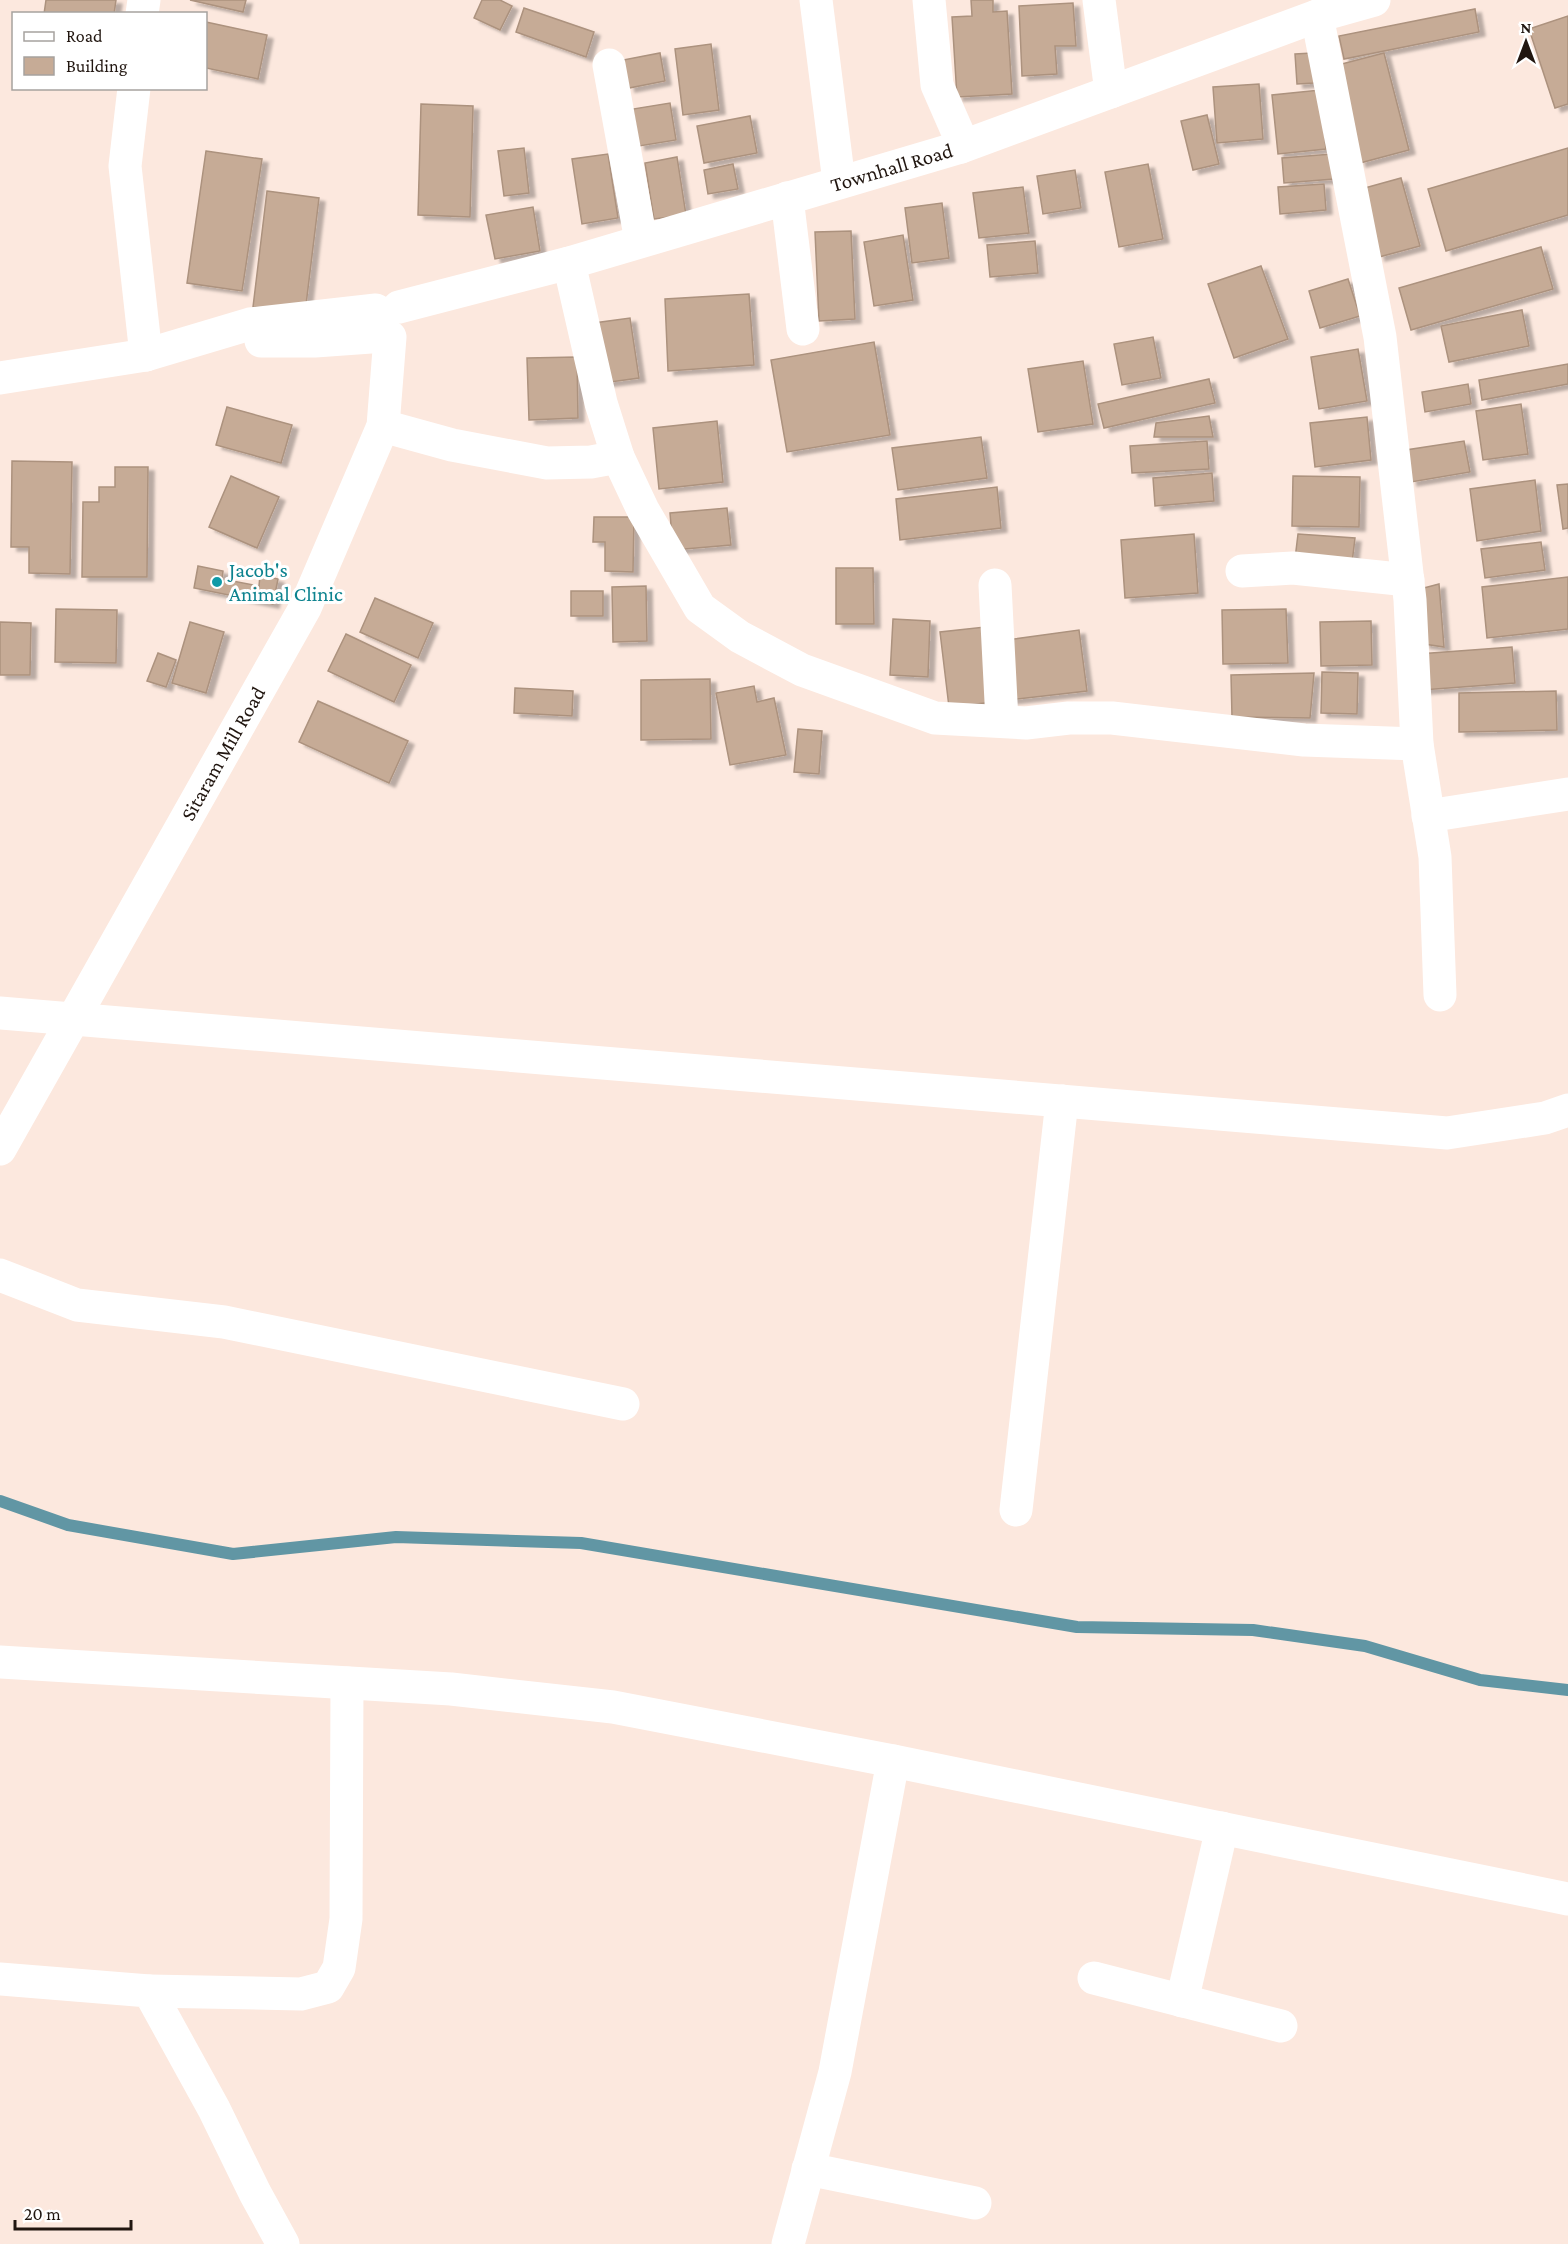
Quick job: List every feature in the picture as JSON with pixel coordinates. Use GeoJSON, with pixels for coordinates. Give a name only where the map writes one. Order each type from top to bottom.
{"type":"FeatureCollection","features":[{"type":"Feature","properties":{"kind":"street"},"geometry":{"type":"LineString","coordinates":[[816,0],[839,182]]}},
{"type":"Feature","properties":{"kind":"street"},"geometry":{"type":"LineString","coordinates":[[929,0],[937,85],[958,132],[961,147]]}},
{"type":"Feature","properties":{"kind":"street"},"geometry":{"type":"LineString","coordinates":[[1099,0],[1111,92]]}},
{"type":"Feature","properties":{"kind":"street","name":"Townhall Road"},"geometry":{"type":"LineString","coordinates":[[146,355],[250,324],[388,322],[640,241],[961,147],[1317,16],[1374,0]]}},
{"type":"Feature","properties":{"kind":"street"},"geometry":{"type":"LineString","coordinates":[[1317,16],[1380,337],[1408,580],[1417,744],[1435,857],[1440,995]]}},
{"type":"Feature","properties":{"kind":"street"},"geometry":{"type":"LineString","coordinates":[[609,65],[640,241]]}},
{"type":"Feature","properties":{"kind":"street"},"geometry":{"type":"LineString","coordinates":[[0,378],[146,355],[125,166],[134,90]]}},
{"type":"Feature","properties":{"kind":"street"},"geometry":{"type":"LineString","coordinates":[[787,198],[803,329]]}},
{"type":"Feature","properties":{"kind":"street"},"geometry":{"type":"LineString","coordinates":[[568,263],[601,403],[618,457],[643,510],[700,609],[740,637],[801,670],[935,718],[1026,723],[1069,718],[1112,718],[1304,740],[1417,744]]}},
{"type":"Feature","properties":{"kind":"street","name":"Sitaram Mill Road"},"geometry":{"type":"LineString","coordinates":[[0,1149],[305,609],[383,426],[388,322]]}},
{"type":"Feature","properties":{"kind":"street"},"geometry":{"type":"LineString","coordinates":[[383,426],[452,445],[547,463],[591,462],[618,457]]}},
{"type":"Feature","properties":{"kind":"street"},"geometry":{"type":"LineString","coordinates":[[1242,571],[1293,568],[1408,580]]}},
{"type":"Feature","properties":{"kind":"street"},"geometry":{"type":"LineString","coordinates":[[995,585],[1002,721]]}},
{"type":"Feature","properties":{"kind":"street"},"geometry":{"type":"LineString","coordinates":[[1428,816],[1568,794]]}},
{"type":"Feature","properties":{"kind":"street"},"geometry":{"type":"LineString","coordinates":[[0,1013],[1447,1133],[1545,1118],[1568,1110]]}},
{"type":"Feature","properties":{"kind":"street"},"geometry":{"type":"LineString","coordinates":[[1016,1510],[1062,1101]]}},
{"type":"Feature","properties":{"kind":"street"},"geometry":{"type":"LineString","coordinates":[[0,1275],[77,1305],[224,1322],[623,1404]]}},
{"type":"Feature","properties":{"kind":"street"},"geometry":{"type":"LineString","coordinates":[[0,1662],[451,1689],[613,1707],[893,1761],[1568,1899]]}},
{"type":"Feature","properties":{"kind":"street"},"geometry":{"type":"LineString","coordinates":[[0,1979],[149,1991],[302,1994],[328,1987],[339,1968],[346,1919],[347,1683]]}},
{"type":"Feature","properties":{"kind":"street"},"geometry":{"type":"LineString","coordinates":[[788,2244],[835,2072],[893,1761]]}},
{"type":"Feature","properties":{"kind":"street"},"geometry":{"type":"LineString","coordinates":[[1182,2001],[1222,1828]]}},
{"type":"Feature","properties":{"kind":"street"},"geometry":{"type":"LineString","coordinates":[[1094,1978],[1281,2026]]}},
{"type":"Feature","properties":{"kind":"street"},"geometry":{"type":"LineString","coordinates":[[149,1991],[214,2109],[283,2244]]}},
{"type":"Feature","properties":{"kind":"street"},"geometry":{"type":"LineString","coordinates":[[808,2169],[975,2203]]}},
{"type":"Feature","properties":{"kind":"building"},"geometry":{"type":"Polygon","coordinates":[[[46,0],[116,0],[114,12],[44,12],[46,0]]]}},
{"type":"Feature","properties":{"kind":"building"},"geometry":{"type":"Polygon","coordinates":[[[190,0],[246,0],[243,12],[190,0]]]}},
{"type":"Feature","properties":{"kind":"building"},"geometry":{"type":"Polygon","coordinates":[[[482,0],[500,0],[512,6],[500,30],[474,18],[482,0]]]}},
{"type":"Feature","properties":{"kind":"building"},"geometry":{"type":"Polygon","coordinates":[[[971,0],[993,0],[993,12],[1007,11],[1012,94],[957,97],[952,17],[972,16],[971,0]]]}},
{"type":"Feature","properties":{"kind":"building"},"geometry":{"type":"Polygon","coordinates":[[[1073,3],[1076,46],[1055,46],[1057,74],[1022,76],[1019,6],[1073,3]]]}},
{"type":"Feature","properties":{"kind":"building"},"geometry":{"type":"Polygon","coordinates":[[[524,8],[594,32],[586,57],[516,32],[524,8]]]}},
{"type":"Feature","properties":{"kind":"building"},"geometry":{"type":"Polygon","coordinates":[[[1475,9],[1479,32],[1344,59],[1339,36],[1475,9]]]}},
{"type":"Feature","properties":{"kind":"building"},"geometry":{"type":"Polygon","coordinates":[[[1568,16],[1568,104],[1555,108],[1529,29],[1568,16]]]}},
{"type":"Feature","properties":{"kind":"building"},"geometry":{"type":"Polygon","coordinates":[[[207,22],[267,35],[258,79],[207,68],[207,22]]]}},
{"type":"Feature","properties":{"kind":"building"},"geometry":{"type":"Polygon","coordinates":[[[711,44],[719,110],[683,115],[675,49],[711,44]]]}},
{"type":"Feature","properties":{"kind":"building"},"geometry":{"type":"Polygon","coordinates":[[[660,53],[665,81],[629,88],[623,60],[660,53]]]}},
{"type":"Feature","properties":{"kind":"building"},"geometry":{"type":"Polygon","coordinates":[[[1312,53],[1314,83],[1297,84],[1295,54],[1312,53]]]}},
{"type":"Feature","properties":{"kind":"building"},"geometry":{"type":"Polygon","coordinates":[[[1384,53],[1409,150],[1360,163],[1334,66],[1384,53]]]}},
{"type":"Feature","properties":{"kind":"building"},"geometry":{"type":"Polygon","coordinates":[[[1259,84],[1263,139],[1217,143],[1213,87],[1259,84]]]}},
{"type":"Feature","properties":{"kind":"building"},"geometry":{"type":"Polygon","coordinates":[[[1320,90],[1326,149],[1278,154],[1272,95],[1320,90]]]}},
{"type":"Feature","properties":{"kind":"building"},"geometry":{"type":"Polygon","coordinates":[[[670,103],[676,140],[639,146],[633,109],[670,103]]]}},
{"type":"Feature","properties":{"kind":"building"},"geometry":{"type":"Polygon","coordinates":[[[421,104],[473,106],[470,217],[418,215],[421,104]]]}},
{"type":"Feature","properties":{"kind":"building"},"geometry":{"type":"Polygon","coordinates":[[[1207,115],[1219,164],[1193,170],[1181,121],[1207,115]]]}},
{"type":"Feature","properties":{"kind":"building"},"geometry":{"type":"Polygon","coordinates":[[[750,116],[757,153],[704,163],[697,126],[750,116]]]}},
{"type":"Feature","properties":{"kind":"building"},"geometry":{"type":"Polygon","coordinates":[[[524,148],[529,193],[504,196],[498,151],[524,148]]]}},
{"type":"Feature","properties":{"kind":"building"},"geometry":{"type":"Polygon","coordinates":[[[1568,148],[1568,215],[1446,251],[1428,189],[1568,148]]]}},
{"type":"Feature","properties":{"kind":"building"},"geometry":{"type":"Polygon","coordinates":[[[206,151],[262,159],[242,291],[187,283],[206,151]]]}},
{"type":"Feature","properties":{"kind":"building"},"geometry":{"type":"Polygon","coordinates":[[[608,154],[618,218],[582,224],[572,159],[608,154]]]}},
{"type":"Feature","properties":{"kind":"building"},"geometry":{"type":"Polygon","coordinates":[[[1332,154],[1334,179],[1284,183],[1282,158],[1332,154]]]}},
{"type":"Feature","properties":{"kind":"building"},"geometry":{"type":"Polygon","coordinates":[[[677,157],[686,215],[654,219],[645,163],[677,157]]]}},
{"type":"Feature","properties":{"kind":"building"},"geometry":{"type":"Polygon","coordinates":[[[733,164],[738,189],[708,194],[704,170],[733,164]]]}},
{"type":"Feature","properties":{"kind":"building"},"geometry":{"type":"Polygon","coordinates":[[[1148,164],[1163,239],[1119,247],[1105,172],[1148,164]]]}},
{"type":"Feature","properties":{"kind":"building"},"geometry":{"type":"Polygon","coordinates":[[[1075,170],[1081,208],[1043,214],[1037,176],[1075,170]]]}},
{"type":"Feature","properties":{"kind":"building"},"geometry":{"type":"Polygon","coordinates":[[[1401,178],[1420,246],[1379,257],[1361,189],[1401,178]]]}},
{"type":"Feature","properties":{"kind":"building"},"geometry":{"type":"Polygon","coordinates":[[[1324,184],[1326,210],[1280,214],[1278,187],[1324,184]]]}},
{"type":"Feature","properties":{"kind":"building"},"geometry":{"type":"Polygon","coordinates":[[[1023,187],[1029,233],[979,238],[973,193],[1023,187]]]}},
{"type":"Feature","properties":{"kind":"building"},"geometry":{"type":"Polygon","coordinates":[[[267,191],[319,198],[305,313],[253,307],[267,191]]]}},
{"type":"Feature","properties":{"kind":"building"},"geometry":{"type":"Polygon","coordinates":[[[942,203],[949,258],[912,263],[905,208],[942,203]]]}},
{"type":"Feature","properties":{"kind":"building"},"geometry":{"type":"Polygon","coordinates":[[[533,207],[540,251],[495,259],[486,215],[533,207]]]}},
{"type":"Feature","properties":{"kind":"building"},"geometry":{"type":"Polygon","coordinates":[[[851,231],[855,319],[819,321],[815,232],[851,231]]]}},
{"type":"Feature","properties":{"kind":"building"},"geometry":{"type":"Polygon","coordinates":[[[903,235],[913,300],[874,306],[864,242],[903,235]]]}},
{"type":"Feature","properties":{"kind":"building"},"geometry":{"type":"Polygon","coordinates":[[[1035,241],[1038,273],[990,277],[987,245],[1035,241]]]}},
{"type":"Feature","properties":{"kind":"building"},"geometry":{"type":"Polygon","coordinates":[[[1541,247],[1553,289],[1411,330],[1399,288],[1541,247]]]}},
{"type":"Feature","properties":{"kind":"building"},"geometry":{"type":"Polygon","coordinates":[[[1261,266],[1288,339],[1234,358],[1208,284],[1261,266]]]}},
{"type":"Feature","properties":{"kind":"building"},"geometry":{"type":"Polygon","coordinates":[[[1348,279],[1360,316],[1320,328],[1309,291],[1348,279]]]}},
{"type":"Feature","properties":{"kind":"building"},"geometry":{"type":"Polygon","coordinates":[[[749,294],[754,365],[668,371],[665,299],[749,294]]]}},
{"type":"Feature","properties":{"kind":"building"},"geometry":{"type":"Polygon","coordinates":[[[1522,310],[1529,346],[1449,362],[1441,326],[1522,310]]]}},
{"type":"Feature","properties":{"kind":"building"},"geometry":{"type":"Polygon","coordinates":[[[630,318],[639,378],[603,383],[594,323],[630,318]]]}},
{"type":"Feature","properties":{"kind":"building"},"geometry":{"type":"Polygon","coordinates":[[[1153,337],[1161,378],[1122,385],[1114,344],[1153,337]]]}},
{"type":"Feature","properties":{"kind":"building"},"geometry":{"type":"Polygon","coordinates":[[[874,342],[890,435],[787,452],[771,360],[874,342]]]}},
{"type":"Feature","properties":{"kind":"building"},"geometry":{"type":"Polygon","coordinates":[[[1358,349],[1367,401],[1319,409],[1311,357],[1358,349]]]}},
{"type":"Feature","properties":{"kind":"building"},"geometry":{"type":"Polygon","coordinates":[[[577,357],[578,418],[529,420],[527,358],[577,357]]]}},
{"type":"Feature","properties":{"kind":"building"},"geometry":{"type":"Polygon","coordinates":[[[1083,361],[1093,424],[1038,432],[1028,369],[1083,361]]]}},
{"type":"Feature","properties":{"kind":"building"},"geometry":{"type":"Polygon","coordinates":[[[1568,364],[1568,384],[1482,400],[1479,380],[1568,364]]]}},
{"type":"Feature","properties":{"kind":"building"},"geometry":{"type":"Polygon","coordinates":[[[1209,379],[1215,403],[1104,428],[1098,404],[1209,379]]]}},
{"type":"Feature","properties":{"kind":"building"},"geometry":{"type":"Polygon","coordinates":[[[1468,384],[1471,404],[1425,412],[1422,392],[1468,384]]]}},
{"type":"Feature","properties":{"kind":"building"},"geometry":{"type":"Polygon","coordinates":[[[1521,404],[1528,454],[1483,460],[1476,411],[1521,404]]]}},
{"type":"Feature","properties":{"kind":"building"},"geometry":{"type":"Polygon","coordinates":[[[227,407],[292,425],[281,463],[216,445],[227,407]]]}},
{"type":"Feature","properties":{"kind":"building"},"geometry":{"type":"Polygon","coordinates":[[[1209,416],[1213,437],[1154,437],[1156,423],[1209,416]]]}},
{"type":"Feature","properties":{"kind":"building"},"geometry":{"type":"Polygon","coordinates":[[[1367,417],[1371,460],[1315,467],[1310,423],[1367,417]]]}},
{"type":"Feature","properties":{"kind":"building"},"geometry":{"type":"Polygon","coordinates":[[[717,421],[723,482],[659,489],[653,428],[717,421]]]}},
{"type":"Feature","properties":{"kind":"building"},"geometry":{"type":"Polygon","coordinates":[[[981,437],[987,478],[898,490],[892,448],[981,437]]]}},
{"type":"Feature","properties":{"kind":"building"},"geometry":{"type":"Polygon","coordinates":[[[1207,441],[1209,469],[1132,473],[1130,446],[1207,441]]]}},
{"type":"Feature","properties":{"kind":"building"},"geometry":{"type":"Polygon","coordinates":[[[1464,441],[1470,472],[1411,482],[1406,450],[1464,441]]]}},
{"type":"Feature","properties":{"kind":"building"},"geometry":{"type":"Polygon","coordinates":[[[12,461],[72,462],[70,574],[29,573],[29,547],[11,547],[12,461]]]}},
{"type":"Feature","properties":{"kind":"building"},"geometry":{"type":"Polygon","coordinates":[[[115,467],[148,467],[147,577],[82,577],[83,502],[99,502],[99,487],[115,487],[115,467]]]}},
{"type":"Feature","properties":{"kind":"building"},"geometry":{"type":"Polygon","coordinates":[[[1212,473],[1214,501],[1155,506],[1153,478],[1212,473]]]}},
{"type":"Feature","properties":{"kind":"building"},"geometry":{"type":"Polygon","coordinates":[[[231,476],[279,497],[257,548],[209,527],[231,476]]]}},
{"type":"Feature","properties":{"kind":"building"},"geometry":{"type":"Polygon","coordinates":[[[1293,476],[1360,477],[1359,527],[1292,526],[1293,476]]]}},
{"type":"Feature","properties":{"kind":"building"},"geometry":{"type":"Polygon","coordinates":[[[1535,480],[1541,531],[1477,541],[1470,489],[1535,480]]]}},
{"type":"Feature","properties":{"kind":"building"},"geometry":{"type":"Polygon","coordinates":[[[1568,484],[1568,528],[1563,529],[1557,485],[1568,484]]]}},
{"type":"Feature","properties":{"kind":"building"},"geometry":{"type":"Polygon","coordinates":[[[997,487],[1001,528],[900,540],[896,499],[997,487]]]}},
{"type":"Feature","properties":{"kind":"building"},"geometry":{"type":"Polygon","coordinates":[[[727,508],[731,545],[673,550],[670,513],[727,508]]]}},
{"type":"Feature","properties":{"kind":"building"},"geometry":{"type":"Polygon","coordinates":[[[594,517],[634,517],[633,572],[605,571],[605,542],[593,542],[594,517]]]}},
{"type":"Feature","properties":{"kind":"building"},"geometry":{"type":"Polygon","coordinates":[[[1194,534],[1198,593],[1125,598],[1121,540],[1194,534]]]}},
{"type":"Feature","properties":{"kind":"building"},"geometry":{"type":"Polygon","coordinates":[[[1298,534],[1355,538],[1352,563],[1295,559],[1298,534]]]}},
{"type":"Feature","properties":{"kind":"building"},"geometry":{"type":"Polygon","coordinates":[[[1541,542],[1545,570],[1485,578],[1481,549],[1541,542]]]}},
{"type":"Feature","properties":{"kind":"building","name":"Jacob's Animal Clinic"},"geometry":{"type":"Polygon","coordinates":[[[198,566],[223,571],[222,579],[259,586],[260,575],[278,579],[273,604],[194,588],[198,566]]]}},
{"type":"Feature","properties":{"kind":"building"},"geometry":{"type":"Polygon","coordinates":[[[836,568],[873,568],[874,624],[836,624],[836,568]]]}},
{"type":"Feature","properties":{"kind":"building"},"geometry":{"type":"Polygon","coordinates":[[[1568,577],[1568,629],[1487,638],[1482,587],[1568,577]]]}},
{"type":"Feature","properties":{"kind":"building"},"geometry":{"type":"Polygon","coordinates":[[[1439,584],[1444,647],[1424,644],[1416,590],[1439,584]]]}},
{"type":"Feature","properties":{"kind":"building"},"geometry":{"type":"Polygon","coordinates":[[[646,586],[647,641],[613,642],[612,587],[646,586]]]}},
{"type":"Feature","properties":{"kind":"building"},"geometry":{"type":"Polygon","coordinates":[[[571,591],[603,591],[603,616],[571,616],[571,591]]]}},
{"type":"Feature","properties":{"kind":"building"},"geometry":{"type":"Polygon","coordinates":[[[375,598],[433,623],[418,658],[360,632],[375,598]]]}},
{"type":"Feature","properties":{"kind":"building"},"geometry":{"type":"Polygon","coordinates":[[[56,609],[117,610],[116,663],[55,662],[56,609]]]}},
{"type":"Feature","properties":{"kind":"building"},"geometry":{"type":"Polygon","coordinates":[[[1286,609],[1288,663],[1223,664],[1222,610],[1286,609]]]}},
{"type":"Feature","properties":{"kind":"building"},"geometry":{"type":"Polygon","coordinates":[[[893,619],[930,621],[928,677],[890,675],[893,619]]]}},
{"type":"Feature","properties":{"kind":"building"},"geometry":{"type":"Polygon","coordinates":[[[1371,621],[1372,665],[1321,666],[1320,622],[1371,621]]]}},
{"type":"Feature","properties":{"kind":"building"},"geometry":{"type":"Polygon","coordinates":[[[0,622],[31,623],[30,675],[0,675],[0,622]]]}},
{"type":"Feature","properties":{"kind":"building"},"geometry":{"type":"Polygon","coordinates":[[[190,622],[224,632],[206,693],[172,683],[190,622]]]}},
{"type":"Feature","properties":{"kind":"building"},"geometry":{"type":"Polygon","coordinates":[[[985,627],[994,702],[949,707],[940,632],[985,627]]]}},
{"type":"Feature","properties":{"kind":"building"},"geometry":{"type":"Polygon","coordinates":[[[1079,630],[1087,691],[1009,700],[1007,640],[1079,630]]]}},
{"type":"Feature","properties":{"kind":"building"},"geometry":{"type":"Polygon","coordinates":[[[346,634],[411,665],[394,702],[328,671],[346,634]]]}},
{"type":"Feature","properties":{"kind":"building"},"geometry":{"type":"Polygon","coordinates":[[[1512,647],[1515,683],[1422,690],[1418,654],[1512,647]]]}},
{"type":"Feature","properties":{"kind":"building"},"geometry":{"type":"Polygon","coordinates":[[[158,653],[176,660],[166,687],[147,681],[158,653]]]}},
{"type":"Feature","properties":{"kind":"building"},"geometry":{"type":"Polygon","coordinates":[[[1322,672],[1358,673],[1357,714],[1321,713],[1322,672]]]}},
{"type":"Feature","properties":{"kind":"building"},"geometry":{"type":"Polygon","coordinates":[[[1314,673],[1310,718],[1232,717],[1231,675],[1314,673]]]}},
{"type":"Feature","properties":{"kind":"building"},"geometry":{"type":"Polygon","coordinates":[[[710,679],[711,739],[641,740],[641,680],[710,679]]]}},
{"type":"Feature","properties":{"kind":"building"},"geometry":{"type":"Polygon","coordinates":[[[754,686],[757,702],[774,698],[786,755],[730,765],[716,693],[754,686]]]}},
{"type":"Feature","properties":{"kind":"building"},"geometry":{"type":"Polygon","coordinates":[[[515,688],[573,691],[572,716],[514,713],[515,688]]]}},
{"type":"Feature","properties":{"kind":"building"},"geometry":{"type":"Polygon","coordinates":[[[1556,691],[1557,730],[1459,732],[1459,693],[1556,691]]]}},
{"type":"Feature","properties":{"kind":"building"},"geometry":{"type":"Polygon","coordinates":[[[318,701],[408,741],[389,783],[299,742],[318,701]]]}},
{"type":"Feature","properties":{"kind":"building"},"geometry":{"type":"Polygon","coordinates":[[[798,729],[822,731],[819,774],[794,772],[798,729]]]}},
{"type":"Feature","properties":{"kind":"waterway"},"geometry":{"type":"LineString","coordinates":[[0,1501],[68,1525],[233,1554],[396,1537],[581,1543],[1077,1627],[1253,1630],[1365,1646],[1480,1680],[1568,1690]]}},
{"type":"Feature","properties":{"kind":"place","name":"Jacob's Animal Clinic"},"geometry":{"type":"Point","coordinates":[217,582]}}]}
